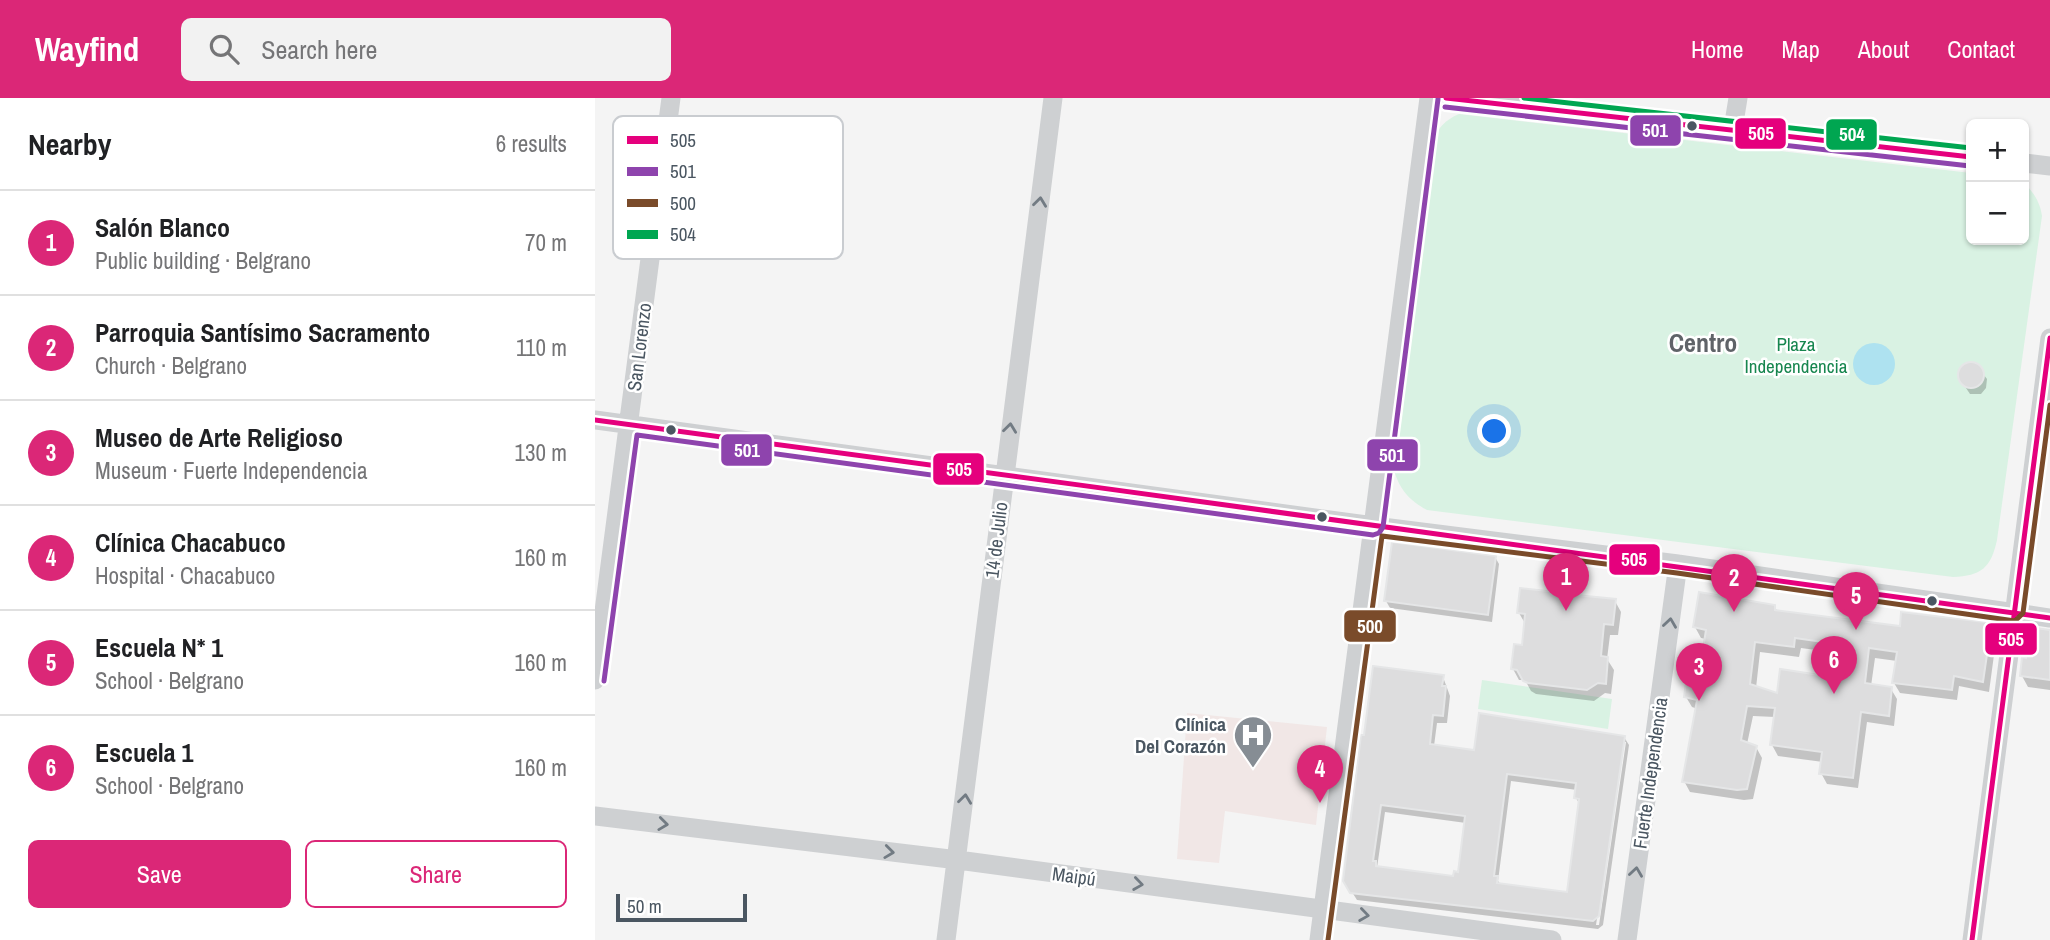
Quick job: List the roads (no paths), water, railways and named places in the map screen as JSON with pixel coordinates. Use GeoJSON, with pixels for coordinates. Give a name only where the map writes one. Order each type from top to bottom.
{"type":"FeatureCollection","features":[{"type":"Feature","properties":{"kind":"street","name":"San Lorenzo"},"geometry":{"type":"LineString","coordinates":[[669,116],[671,98]]}},
{"type":"Feature","properties":{"kind":"street","name":"14 de Julio"},"geometry":{"type":"LineString","coordinates":[[946,940],[1053,98]]}},
{"type":"Feature","properties":{"kind":"street"},"geometry":{"type":"LineString","coordinates":[[1319,940],[1429,98]]}},
{"type":"Feature","properties":{"kind":"street"},"geometry":{"type":"LineString","coordinates":[[1446,98],[1966,156]]}},
{"type":"Feature","properties":{"kind":"street"},"geometry":{"type":"LineString","coordinates":[[1733,129],[1738,98]]}},
{"type":"Feature","properties":{"kind":"street"},"geometry":{"type":"LineString","coordinates":[[2029,164],[2050,166]]}},
{"type":"Feature","properties":{"kind":"street","name":"San Lorenzo"},"geometry":{"type":"LineString","coordinates":[[595,680],[650,259]]}},
{"type":"Feature","properties":{"kind":"street"},"geometry":{"type":"LineString","coordinates":[[1972,940],[2050,338]]}},
{"type":"Feature","properties":{"kind":"street"},"geometry":{"type":"LineString","coordinates":[[595,420],[1678,565],[2050,618]]}},
{"type":"Feature","properties":{"kind":"street","name":"Fuerte Independencia"},"geometry":{"type":"LineString","coordinates":[[1627,940],[1678,565]]}},
{"type":"Feature","properties":{"kind":"street","name":"Maipú"},"geometry":{"type":"LineString","coordinates":[[595,816],[958,860],[1552,940]]}},
{"type":"Feature","properties":{"kind":"water"},"geometry":{"type":"Polygon","coordinates":[[[1874,343],[1889,349],[1895,364],[1889,379],[1874,385],[1859,379],[1853,364],[1859,349],[1874,343]]]}},
{"type":"Feature","properties":{"kind":"place","name":"Salón Blanco"},"geometry":{"type":"Point","coordinates":[1566,611]}},
{"type":"Feature","properties":{"kind":"place","name":"Parroquia Santísimo Sacramento"},"geometry":{"type":"Point","coordinates":[1734,612]}},
{"type":"Feature","properties":{"kind":"place","name":"Escuela N* 1"},"geometry":{"type":"Point","coordinates":[1856,630]}},
{"type":"Feature","properties":{"kind":"place","name":"Escuela 1"},"geometry":{"type":"Point","coordinates":[1834,694]}},
{"type":"Feature","properties":{"kind":"place","name":"Museo de Arte Religioso"},"geometry":{"type":"Point","coordinates":[1699,701]}},
{"type":"Feature","properties":{"kind":"place","name":"Clínica Del Corazón"},"geometry":{"type":"Point","coordinates":[1253,769]}},
{"type":"Feature","properties":{"kind":"place","name":"Clínica Chacabuco"},"geometry":{"type":"Point","coordinates":[1320,803]}},
{"type":"Feature","properties":{"kind":"district","name":"Centro"},"geometry":{"type":"Point","coordinates":[1703,343]}},
{"type":"Feature","properties":{"kind":"park label","name":"Plaza Independencia"},"geometry":{"type":"Point","coordinates":[1796,355]}}]}
